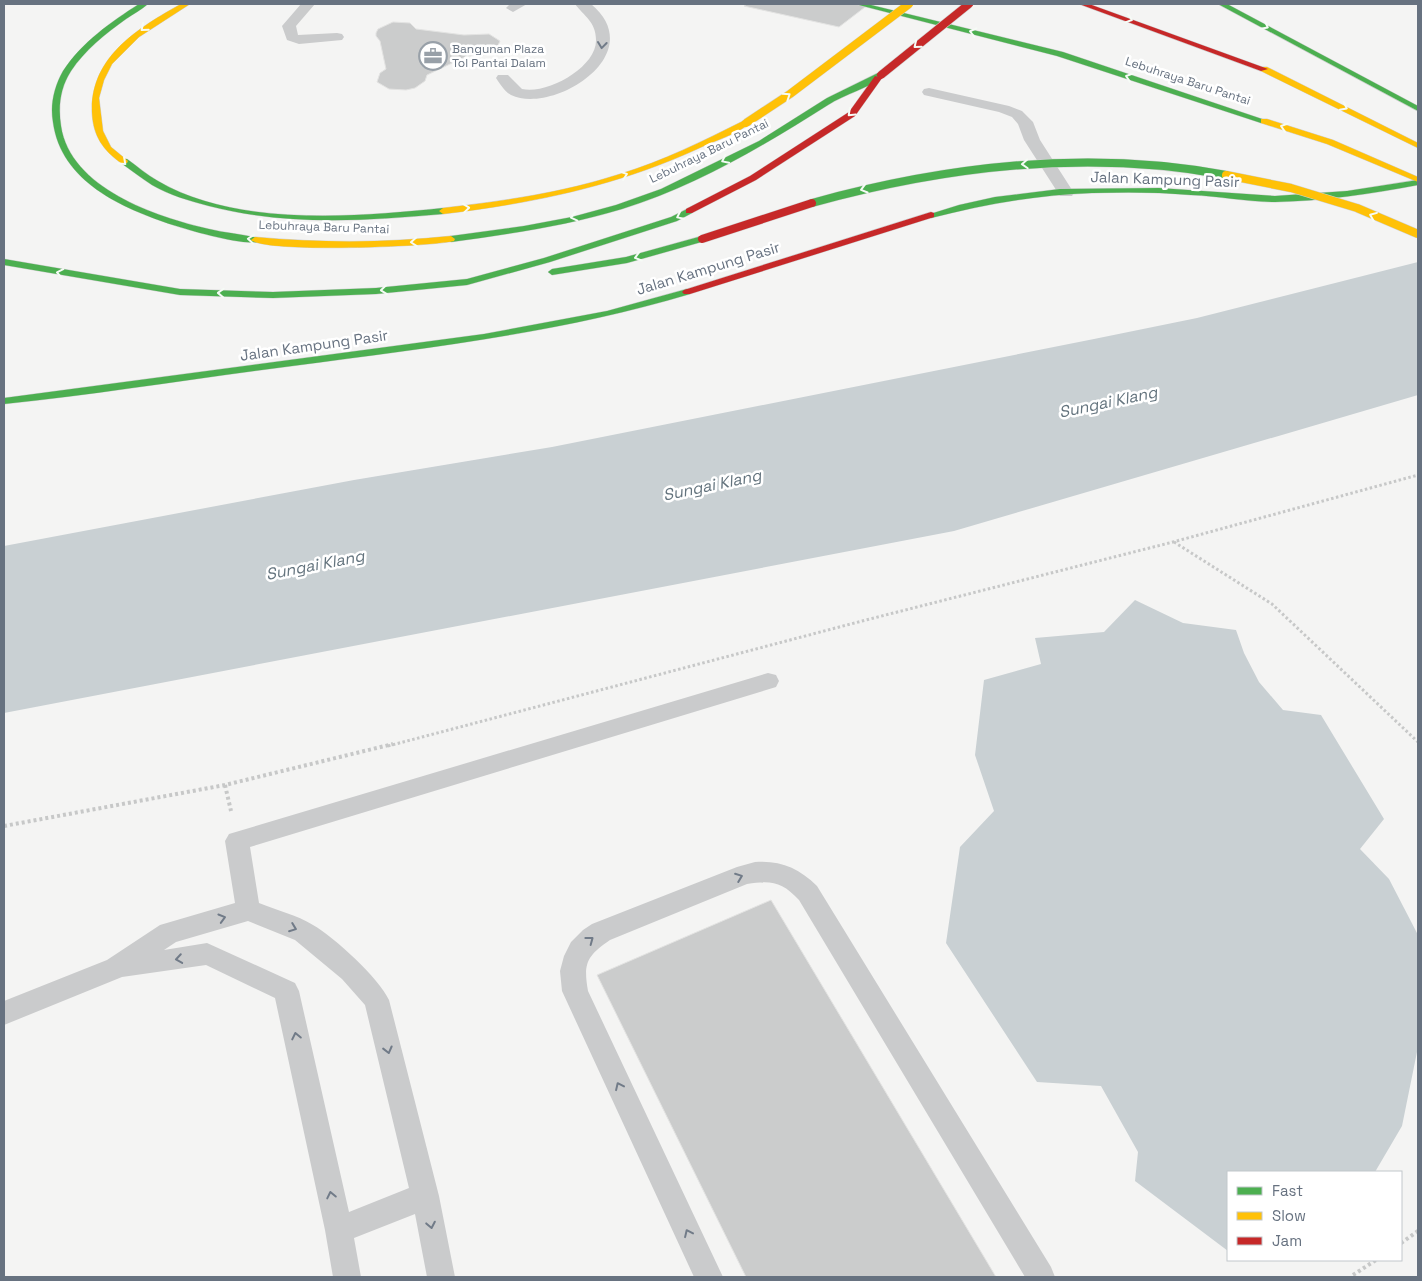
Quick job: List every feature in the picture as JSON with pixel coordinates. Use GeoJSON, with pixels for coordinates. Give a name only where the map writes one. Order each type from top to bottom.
{"type":"FeatureCollection","features":[{"type":"Feature","properties":{"kind":"main road","name":"Lebuhraya Baru Pantai"},"geometry":{"type":"LineString","coordinates":[[144,4],[111,26],[78,56],[56,90],[53,115],[70,160],[91,181],[118,200],[153,216],[197,231],[238,238],[350,244],[414,243],[478,236],[539,226],[600,211],[663,191],[769,139],[824,103],[881,75],[969,4]]}},
{"type":"Feature","properties":{"kind":"main road","name":"Lebuhraya Baru Pantai"},"geometry":{"type":"LineString","coordinates":[[186,4],[157,18],[118,52],[99,76],[93,98],[94,116],[103,143],[129,167],[157,186],[204,204],[257,214],[318,218],[398,216],[506,204],[566,192],[624,176],[698,147],[746,123],[790,94],[909,4]]}},
{"type":"Feature","properties":{"kind":"main road","name":"Lebuhraya Baru Pantai"},"geometry":{"type":"LineString","coordinates":[[859,4],[1060,54],[1330,142],[1418,182]]}},
{"type":"Feature","properties":{"kind":"main road"},"geometry":{"type":"LineString","coordinates":[[1083,4],[1252,63],[1364,117],[1418,146]]}},
{"type":"Feature","properties":{"kind":"main road"},"geometry":{"type":"LineString","coordinates":[[1222,4],[1418,109]]}},
{"type":"Feature","properties":{"kind":"main road","name":"Lebuhraya Baru Pantai"},"geometry":{"type":"LineString","coordinates":[[4,262],[180,292],[273,295],[376,291],[467,282],[547,260],[674,219],[753,178],[852,114],[881,75]]}},
{"type":"Feature","properties":{"kind":"main road"},"geometry":{"type":"LineString","coordinates":[[467,282],[569,270],[627,260],[702,239],[876,185],[981,166],[1096,162],[1190,170],[1294,189],[1351,206],[1418,234]]}},
{"type":"Feature","properties":{"kind":"main road","name":"Jalan Kampung Pasir"},"geometry":{"type":"LineString","coordinates":[[4,401],[493,336],[564,322],[663,300],[959,206],[1036,194],[1118,190],[1191,192],[1273,199],[1364,193],[1418,182]]}},
{"type":"Feature","properties":{"kind":"lane"},"geometry":{"type":"LineString","coordinates":[[308,4],[289,26],[292,37],[299,40],[337,37]]}},
{"type":"Feature","properties":{"kind":"lane"},"geometry":{"type":"LineString","coordinates":[[503,78],[514,90],[529,94],[552,90],[582,74],[601,54],[604,34],[596,17],[582,4]]}},
{"type":"Feature","properties":{"kind":"lane"},"geometry":{"type":"LineString","coordinates":[[930,92],[1018,114],[1025,122],[1032,140],[1066,193]]}},
{"type":"Feature","properties":{"kind":"lane"},"geometry":{"type":"LineString","coordinates":[[248,910],[237,841],[768,681]]}},
{"type":"Feature","properties":{"kind":"lane"},"geometry":{"type":"LineString","coordinates":[[708,1277],[575,991],[571,973],[574,957],[585,942],[601,932],[745,874],[763,871],[780,872],[797,881],[808,893],[1041,1277]]}},
{"type":"Feature","properties":{"kind":"lane"},"geometry":{"type":"LineString","coordinates":[[4,1013],[116,968],[169,933],[248,910],[304,932],[351,971],[376,1000],[425,1196],[441,1277]]}},
{"type":"Feature","properties":{"kind":"lane"},"geometry":{"type":"LineString","coordinates":[[116,968],[207,954],[286,991],[339,1230],[347,1277]]}},
{"type":"Feature","properties":{"kind":"lane"},"geometry":{"type":"LineString","coordinates":[[339,1230],[425,1196]]}},
{"type":"Feature","properties":{"kind":"path"},"geometry":{"type":"LineString","coordinates":[[4,826],[254,778],[436,734],[862,621],[1173,542],[1418,474]]}},
{"type":"Feature","properties":{"kind":"path"},"geometry":{"type":"LineString","coordinates":[[1173,542],[1272,604],[1418,742]]}},
{"type":"Feature","properties":{"kind":"path"},"geometry":{"type":"LineString","coordinates":[[1402,1242],[1418,1231]]}},
{"type":"Feature","properties":{"kind":"path"},"geometry":{"type":"LineString","coordinates":[[1354,1275],[1375,1261]]}},
{"type":"Feature","properties":{"kind":"water","name":"Sungai Klang"},"geometry":{"type":"Polygon","coordinates":[[[1418,262],[1418,395],[954,531],[4,713],[4,546],[354,480],[552,447],[1094,339],[1197,318],[1418,262]]]}},
{"type":"Feature","properties":{"kind":"water"},"geometry":{"type":"Polygon","coordinates":[[[1135,600],[1183,623],[1236,630],[1244,653],[1259,682],[1283,710],[1321,715],[1384,819],[1360,849],[1389,879],[1418,935],[1418,1047],[1402,1126],[1376,1171],[1227,1171],[1227,1250],[1135,1181],[1138,1152],[1101,1086],[1037,1082],[946,943],[960,847],[994,811],[975,755],[984,680],[1041,664],[1035,638],[1104,632],[1135,600]]]}},
{"type":"Feature","properties":{"kind":"building"},"geometry":{"type":"Polygon","coordinates":[[[747,4],[869,4],[839,27],[744,6],[747,4]]]}},
{"type":"Feature","properties":{"kind":"building","name":"Bangunan Plaza Tol Pantai Dalam"},"geometry":{"type":"Polygon","coordinates":[[[393,22],[410,23],[416,29],[464,35],[489,34],[500,41],[495,52],[486,55],[467,56],[427,75],[425,81],[415,88],[406,90],[389,89],[377,82],[380,73],[386,69],[380,41],[376,33],[378,29],[393,22]]]}},
{"type":"Feature","properties":{"kind":"building"},"geometry":{"type":"Polygon","coordinates":[[[771,900],[996,1277],[746,1277],[597,975],[771,900]]]}},
{"type":"Feature","properties":{"kind":"traffic: fast"},"geometry":{"type":"LineString","coordinates":[[144,4],[93,41],[78,56],[66,73],[58,91],[55,111],[58,132],[65,152],[73,165],[94,184],[136,208],[184,226],[255,240]]}},
{"type":"Feature","properties":{"kind":"traffic: fast"},"geometry":{"type":"LineString","coordinates":[[859,4],[1060,54],[1264,121]]}},
{"type":"Feature","properties":{"kind":"traffic: fast"},"geometry":{"type":"LineString","coordinates":[[1222,4],[1418,109]]}},
{"type":"Feature","properties":{"kind":"traffic: fast"},"geometry":{"type":"LineString","coordinates":[[451,239],[524,229],[572,219],[619,207],[664,191],[762,143],[830,100],[881,75]]}},
{"type":"Feature","properties":{"kind":"traffic: fast"},"geometry":{"type":"LineString","coordinates":[[124,161],[156,183],[193,199],[233,210],[276,216],[320,218],[363,218],[443,211]]}},
{"type":"Feature","properties":{"kind":"traffic: fast"},"geometry":{"type":"LineString","coordinates":[[812,203],[926,176],[1003,166],[1081,163],[1120,164],[1187,169],[1226,175]]}},
{"type":"Feature","properties":{"kind":"traffic: fast"},"geometry":{"type":"LineString","coordinates":[[931,215],[962,206],[995,200],[1060,192],[1159,190],[1275,199],[1347,194],[1418,183]]}},
{"type":"Feature","properties":{"kind":"traffic: fast"},"geometry":{"type":"LineString","coordinates":[[4,262],[180,292],[273,295],[376,291],[467,282],[547,260],[674,219],[689,211]]}},
{"type":"Feature","properties":{"kind":"traffic: fast"},"geometry":{"type":"LineString","coordinates":[[552,272],[627,260],[702,239]]}},
{"type":"Feature","properties":{"kind":"traffic: fast"},"geometry":{"type":"LineString","coordinates":[[4,401],[484,337],[607,314],[687,292]]}},
{"type":"Feature","properties":{"kind":"traffic: slow"},"geometry":{"type":"LineString","coordinates":[[124,161],[108,148],[98,131],[95,98],[100,80],[109,63],[136,35],[186,4]]}},
{"type":"Feature","properties":{"kind":"traffic: slow"},"geometry":{"type":"LineString","coordinates":[[746,123],[790,94],[909,4]]}},
{"type":"Feature","properties":{"kind":"traffic: slow"},"geometry":{"type":"LineString","coordinates":[[1264,69],[1418,146]]}},
{"type":"Feature","properties":{"kind":"traffic: slow"},"geometry":{"type":"LineString","coordinates":[[1264,121],[1330,142],[1418,180]]}},
{"type":"Feature","properties":{"kind":"traffic: slow"},"geometry":{"type":"LineString","coordinates":[[443,211],[534,198],[601,183],[639,171],[701,145],[746,123]]}},
{"type":"Feature","properties":{"kind":"traffic: slow"},"geometry":{"type":"LineString","coordinates":[[1226,175],[1291,188],[1357,208],[1418,234]]}},
{"type":"Feature","properties":{"kind":"traffic: slow"},"geometry":{"type":"LineString","coordinates":[[255,240],[353,245],[451,239]]}},
{"type":"Feature","properties":{"kind":"traffic: jam"},"geometry":{"type":"LineString","coordinates":[[881,75],[969,4]]}},
{"type":"Feature","properties":{"kind":"traffic: jam"},"geometry":{"type":"LineString","coordinates":[[1083,4],[1264,69]]}},
{"type":"Feature","properties":{"kind":"traffic: jam"},"geometry":{"type":"LineString","coordinates":[[689,211],[753,178],[852,114],[878,78]]}},
{"type":"Feature","properties":{"kind":"traffic: jam"},"geometry":{"type":"LineString","coordinates":[[702,239],[812,203]]}},
{"type":"Feature","properties":{"kind":"traffic: jam"},"geometry":{"type":"LineString","coordinates":[[687,292],[931,215]]}},
{"type":"Feature","properties":{"kind":"place","name":"Bangunan Plaza Tol Pantai Dalam"},"geometry":{"type":"Point","coordinates":[433,56]}}]}
